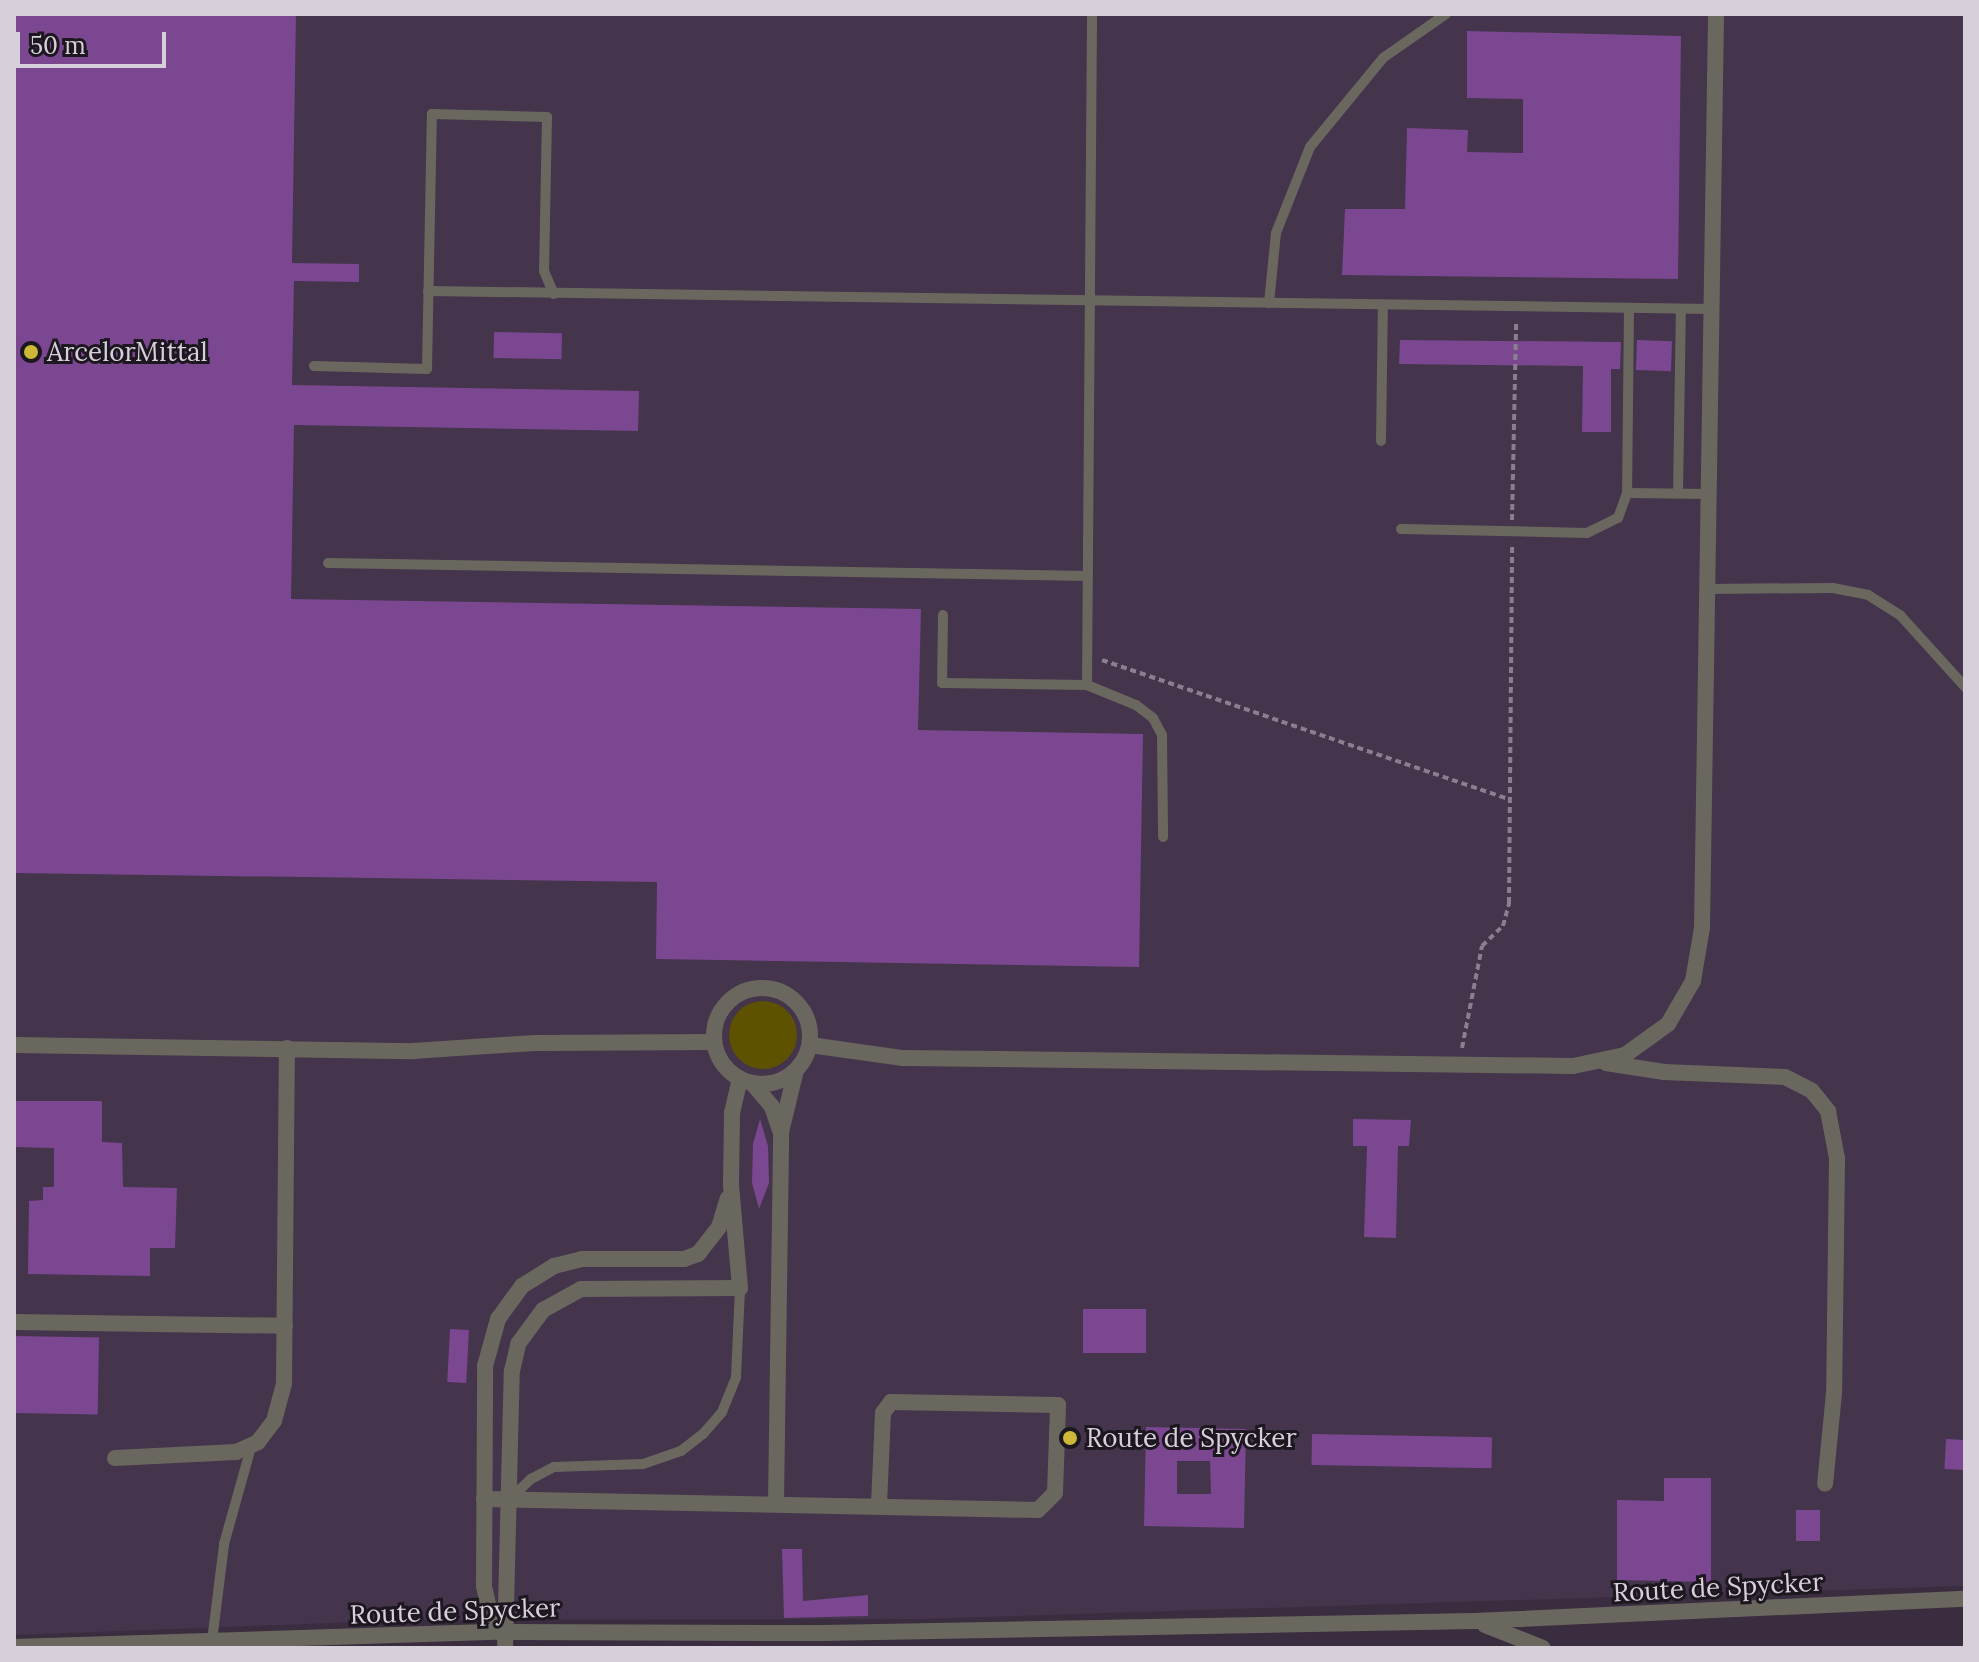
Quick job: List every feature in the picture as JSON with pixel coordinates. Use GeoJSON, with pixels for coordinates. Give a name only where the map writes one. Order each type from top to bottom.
{"type":"FeatureCollection","features":[{"type":"Feature","properties":{"kind":"street"},"geometry":{"type":"LineString","coordinates":[[1604,1062],[1634,1050],[1668,1024],[1686,999],[1699,961],[1716,14]]}},
{"type":"Feature","properties":{"kind":"street"},"geometry":{"type":"LineString","coordinates":[[776,1503],[781,1132],[796,1070],[810,1045],[809,1024],[800,1005],[783,992],[763,987],[743,991],[726,1003],[716,1022],[714,1042],[721,1062],[772,1107],[781,1132]]}},
{"type":"Feature","properties":{"kind":"street"},"geometry":{"type":"LineString","coordinates":[[14,1045],[413,1051],[535,1043],[714,1042]]}},
{"type":"Feature","properties":{"kind":"street"},"geometry":{"type":"LineString","coordinates":[[810,1045],[903,1058],[1458,1065],[1604,1062],[1674,1073],[1778,1076],[1812,1091],[1828,1111],[1837,1158],[1834,1393],[1825,1484]]}},
{"type":"Feature","properties":{"kind":"street"},"geometry":{"type":"LineString","coordinates":[[115,1458],[227,1453],[251,1447],[269,1430],[281,1401],[285,1326],[287,1048]]}},
{"type":"Feature","properties":{"kind":"street"},"geometry":{"type":"LineString","coordinates":[[746,1081],[779,1081],[796,1070]]}},
{"type":"Feature","properties":{"kind":"street"},"geometry":{"type":"LineString","coordinates":[[505,1640],[513,1361],[523,1335],[543,1310],[562,1296],[591,1286],[740,1288],[731,1185],[732,1113],[746,1081]]}},
{"type":"Feature","properties":{"kind":"street"},"geometry":{"type":"LineString","coordinates":[[505,1640],[484,1594],[486,1357],[493,1327],[509,1301],[530,1280],[565,1263],[684,1259],[698,1254],[719,1227],[731,1185]]}},
{"type":"Feature","properties":{"kind":"street"},"geometry":{"type":"LineString","coordinates":[[14,1322],[285,1326]]}},
{"type":"Feature","properties":{"kind":"street"},"geometry":{"type":"LineString","coordinates":[[484,1499],[879,1504],[929,1511],[1044,1508],[1056,1485],[1058,1405],[887,1404],[879,1504]]}},
{"type":"Feature","properties":{"kind":"street","name":"Route de Spycker"},"geometry":{"type":"LineString","coordinates":[[14,1647],[212,1641],[505,1640],[1474,1621],[1965,1599]]}},
{"type":"Feature","properties":{"kind":"street","name":"Route de Spycker"},"geometry":{"type":"LineString","coordinates":[[1474,1621],[1543,1648]]}},
{"type":"Feature","properties":{"kind":"lane"},"geometry":{"type":"LineString","coordinates":[[1087,685],[1092,14]]}},
{"type":"Feature","properties":{"kind":"lane"},"geometry":{"type":"LineString","coordinates":[[1269,303],[1276,233],[1310,147],[1383,58],[1446,14]]}},
{"type":"Feature","properties":{"kind":"lane"},"geometry":{"type":"LineString","coordinates":[[314,366],[427,369],[432,114],[547,117],[544,271],[554,294]]}},
{"type":"Feature","properties":{"kind":"lane"},"geometry":{"type":"LineString","coordinates":[[428,291],[1712,309]]}},
{"type":"Feature","properties":{"kind":"lane"},"geometry":{"type":"LineString","coordinates":[[1381,441],[1383,305]]}},
{"type":"Feature","properties":{"kind":"lane"},"geometry":{"type":"LineString","coordinates":[[1401,529],[1512,534],[1593,532],[1623,513],[1627,493],[1629,308]]}},
{"type":"Feature","properties":{"kind":"lane"},"geometry":{"type":"LineString","coordinates":[[1678,493],[1681,309]]}},
{"type":"Feature","properties":{"kind":"lane"},"geometry":{"type":"LineString","coordinates":[[1627,493],[1709,494]]}},
{"type":"Feature","properties":{"kind":"lane"},"geometry":{"type":"LineString","coordinates":[[328,563],[1088,576]]}},
{"type":"Feature","properties":{"kind":"lane"},"geometry":{"type":"LineString","coordinates":[[1707,589],[1833,588],[1868,595],[1900,615],[1965,687]]}},
{"type":"Feature","properties":{"kind":"lane"},"geometry":{"type":"LineString","coordinates":[[943,615],[942,683],[1087,685],[1136,705],[1161,728],[1163,837]]}},
{"type":"Feature","properties":{"kind":"lane"},"geometry":{"type":"LineString","coordinates":[[510,1499],[554,1467],[643,1464],[681,1451],[703,1434],[722,1412],[736,1377],[740,1288]]}},
{"type":"Feature","properties":{"kind":"lane"},"geometry":{"type":"LineString","coordinates":[[212,1641],[224,1544],[251,1447]]}},
{"type":"Feature","properties":{"kind":"path"},"geometry":{"type":"LineString","coordinates":[[1458,1065],[1482,946],[1503,926],[1509,903],[1517,306]]}},
{"type":"Feature","properties":{"kind":"path"},"geometry":{"type":"LineString","coordinates":[[1087,655],[1508,799]]}},
{"type":"Feature","properties":{"kind":"shaded area"},"geometry":{"type":"Polygon","coordinates":[[[14,14],[1965,14],[1965,1586],[919,1619],[414,1620],[14,1635],[14,14]]]}},
{"type":"Feature","properties":{"kind":"shaded area"},"geometry":{"type":"Polygon","coordinates":[[[770,1001],[791,1016],[797,1035],[795,1048],[787,1059],[770,1069],[756,1069],[739,1059],[731,1048],[729,1028],[739,1011],[750,1003],[770,1001]]]}},
{"type":"Feature","properties":{"kind":"building"},"geometry":{"type":"Polygon","coordinates":[[[14,14],[296,14],[292,263],[359,264],[359,282],[294,281],[292,385],[639,391],[638,431],[294,425],[291,599],[921,609],[918,730],[1143,734],[1139,967],[656,959],[657,882],[14,873],[14,14]]]}},
{"type":"Feature","properties":{"kind":"building"},"geometry":{"type":"Polygon","coordinates":[[[1467,31],[1681,36],[1678,279],[1342,275],[1345,209],[1405,209],[1407,128],[1468,130],[1467,152],[1523,153],[1523,99],[1467,98],[1467,31]]]}},
{"type":"Feature","properties":{"kind":"building"},"geometry":{"type":"Polygon","coordinates":[[[494,332],[562,333],[562,359],[494,358],[494,332]]]}},
{"type":"Feature","properties":{"kind":"building"},"geometry":{"type":"Polygon","coordinates":[[[1400,340],[1621,342],[1620,369],[1611,369],[1611,432],[1582,432],[1583,366],[1399,364],[1400,340]]]}},
{"type":"Feature","properties":{"kind":"building"},"geometry":{"type":"Polygon","coordinates":[[[1637,340],[1672,341],[1671,371],[1636,370],[1637,340]]]}},
{"type":"Feature","properties":{"kind":"building"},"geometry":{"type":"Polygon","coordinates":[[[14,1101],[102,1101],[102,1142],[122,1143],[123,1187],[177,1188],[175,1248],[150,1248],[150,1276],[28,1274],[29,1201],[43,1200],[43,1187],[54,1187],[54,1148],[14,1147],[14,1101]]]}},
{"type":"Feature","properties":{"kind":"building"},"geometry":{"type":"Polygon","coordinates":[[[760,1119],[768,1146],[769,1183],[759,1209],[752,1183],[753,1144],[760,1119]]]}},
{"type":"Feature","properties":{"kind":"building"},"geometry":{"type":"Polygon","coordinates":[[[1353,1119],[1411,1120],[1409,1146],[1398,1146],[1396,1238],[1364,1237],[1367,1146],[1353,1146],[1353,1119]]]}},
{"type":"Feature","properties":{"kind":"building"},"geometry":{"type":"Polygon","coordinates":[[[1083,1309],[1146,1309],[1146,1353],[1083,1353],[1083,1309]]]}},
{"type":"Feature","properties":{"kind":"building"},"geometry":{"type":"Polygon","coordinates":[[[450,1329],[469,1330],[466,1383],[447,1382],[450,1329]]]}},
{"type":"Feature","properties":{"kind":"building"},"geometry":{"type":"Polygon","coordinates":[[[14,1336],[99,1337],[98,1414],[14,1413],[14,1336]]]}},
{"type":"Feature","properties":{"kind":"building"},"geometry":{"type":"Polygon","coordinates":[[[1146,1427],[1246,1429],[1244,1528],[1144,1526],[1146,1427]],[[1177,1461],[1177,1494],[1211,1494],[1210,1461],[1177,1461]]]}},
{"type":"Feature","properties":{"kind":"building"},"geometry":{"type":"Polygon","coordinates":[[[1312,1434],[1492,1437],[1491,1468],[1311,1465],[1312,1434]]]}},
{"type":"Feature","properties":{"kind":"building"},"geometry":{"type":"Polygon","coordinates":[[[1946,1439],[1965,1440],[1963,1470],[1944,1469],[1946,1439]]]}},
{"type":"Feature","properties":{"kind":"building"},"geometry":{"type":"Polygon","coordinates":[[[1664,1478],[1711,1478],[1711,1582],[1617,1580],[1617,1500],[1664,1501],[1664,1478]]]}},
{"type":"Feature","properties":{"kind":"building"},"geometry":{"type":"Polygon","coordinates":[[[1796,1510],[1820,1510],[1820,1541],[1796,1541],[1796,1510]]]}},
{"type":"Feature","properties":{"kind":"building"},"geometry":{"type":"Polygon","coordinates":[[[782,1549],[802,1549],[803,1601],[868,1595],[868,1616],[784,1618],[782,1549]]]}},
{"type":"Feature","properties":{"kind":"place","name":"ArcelorMittal"},"geometry":{"type":"Point","coordinates":[31,352]}},
{"type":"Feature","properties":{"kind":"place","name":"Route de Spycker"},"geometry":{"type":"Point","coordinates":[1070,1438]}}]}
